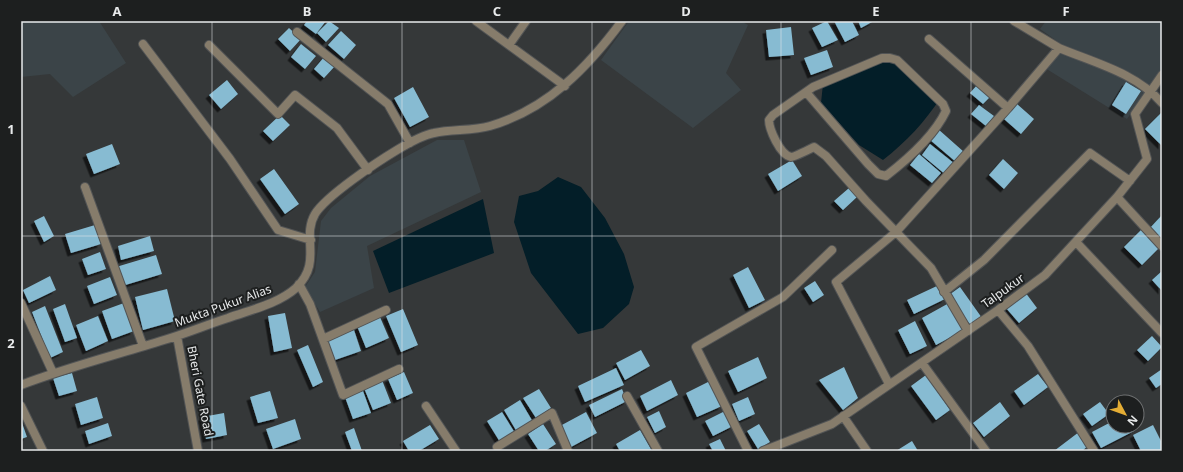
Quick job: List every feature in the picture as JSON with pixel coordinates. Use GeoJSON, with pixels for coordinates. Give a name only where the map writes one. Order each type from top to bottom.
{"type":"FeatureCollection","features":[{"type":"Feature","properties":{"kind":"street"},"geometry":{"type":"LineString","coordinates":[[476,21],[565,86]]}},
{"type":"Feature","properties":{"kind":"street"},"geometry":{"type":"LineString","coordinates":[[509,45],[526,21]]}},
{"type":"Feature","properties":{"kind":"street","name":"Mukta Pukur Alias"},"geometry":{"type":"LineString","coordinates":[[21,385],[53,373],[177,336],[274,301],[294,290],[306,278],[311,259],[311,240],[314,215],[336,192],[397,149],[432,133],[489,126],[532,109],[565,86],[594,57],[622,21]]}},
{"type":"Feature","properties":{"kind":"street"},"geometry":{"type":"LineString","coordinates":[[1014,21],[1059,48],[1122,73],[1151,91],[1162,103]]}},
{"type":"Feature","properties":{"kind":"street"},"geometry":{"type":"LineString","coordinates":[[297,32],[388,104],[410,143]]}},
{"type":"Feature","properties":{"kind":"street"},"geometry":{"type":"LineString","coordinates":[[928,39],[1008,108]]}},
{"type":"Feature","properties":{"kind":"street"},"geometry":{"type":"LineString","coordinates":[[143,44],[230,159],[278,230],[311,240]]}},
{"type":"Feature","properties":{"kind":"street"},"geometry":{"type":"LineString","coordinates":[[209,45],[278,114],[295,95],[337,128],[368,170]]}},
{"type":"Feature","properties":{"kind":"street"},"geometry":{"type":"LineString","coordinates":[[889,384],[836,282],[896,232],[1008,108],[1059,48]]}},
{"type":"Feature","properties":{"kind":"street"},"geometry":{"type":"LineString","coordinates":[[806,92],[868,164],[878,174],[886,176],[926,139],[946,111],[943,104],[897,60],[882,58],[813,87],[806,92],[769,120],[769,127],[781,149],[789,156],[793,157],[814,148],[821,150],[931,268],[968,332]]}},
{"type":"Feature","properties":{"kind":"street","name":"Talpukur"},"geometry":{"type":"LineString","coordinates":[[763,451],[776,449],[832,424],[968,332],[1045,275],[1117,197],[1147,159],[1136,114],[1162,75]]}},
{"type":"Feature","properties":{"kind":"street"},"geometry":{"type":"LineString","coordinates":[[944,292],[984,260],[1090,153],[1130,181]]}},
{"type":"Feature","properties":{"kind":"street"},"geometry":{"type":"LineString","coordinates":[[85,187],[143,346]]}},
{"type":"Feature","properties":{"kind":"street"},"geometry":{"type":"LineString","coordinates":[[1117,197],[1162,246]]}},
{"type":"Feature","properties":{"kind":"street"},"geometry":{"type":"LineString","coordinates":[[1076,242],[1162,333]]}},
{"type":"Feature","properties":{"kind":"street"},"geometry":{"type":"LineString","coordinates":[[748,451],[696,347],[783,297],[832,250]]}},
{"type":"Feature","properties":{"kind":"street"},"geometry":{"type":"LineString","coordinates":[[299,284],[310,304],[343,395],[399,370]]}},
{"type":"Feature","properties":{"kind":"street"},"geometry":{"type":"LineString","coordinates":[[21,303],[53,373]]}},
{"type":"Feature","properties":{"kind":"street"},"geometry":{"type":"LineString","coordinates":[[323,339],[386,310]]}},
{"type":"Feature","properties":{"kind":"street"},"geometry":{"type":"LineString","coordinates":[[998,310],[1028,346],[1094,451]]}},
{"type":"Feature","properties":{"kind":"street","name":"Bheri Gate Road"},"geometry":{"type":"LineString","coordinates":[[177,336],[198,451]]}},
{"type":"Feature","properties":{"kind":"street"},"geometry":{"type":"LineString","coordinates":[[922,363],[986,451]]}},
{"type":"Feature","properties":{"kind":"street"},"geometry":{"type":"LineString","coordinates":[[627,396],[658,451]]}},
{"type":"Feature","properties":{"kind":"street"},"geometry":{"type":"LineString","coordinates":[[21,406],[43,451]]}},
{"type":"Feature","properties":{"kind":"street"},"geometry":{"type":"LineString","coordinates":[[426,406],[456,451]]}},
{"type":"Feature","properties":{"kind":"street"},"geometry":{"type":"LineString","coordinates":[[497,447],[552,413],[568,451]]}},
{"type":"Feature","properties":{"kind":"street"},"geometry":{"type":"LineString","coordinates":[[843,416],[867,451]]}},
{"type":"Feature","properties":{"kind":"shaded area"},"geometry":{"type":"Polygon","coordinates":[[[21,21],[99,21],[126,63],[73,97],[50,74],[21,77],[21,21]]]}},
{"type":"Feature","properties":{"kind":"shaded area"},"geometry":{"type":"Polygon","coordinates":[[[629,21],[741,21],[748,25],[726,73],[741,90],[693,128],[601,60],[629,21]]]}},
{"type":"Feature","properties":{"kind":"shaded area"},"geometry":{"type":"Polygon","coordinates":[[[1046,21],[1162,21],[1162,68],[1127,119],[1045,68],[1064,46],[1040,29],[1046,21]]]}},
{"type":"Feature","properties":{"kind":"shaded area"},"geometry":{"type":"Polygon","coordinates":[[[437,140],[464,140],[481,192],[367,246],[374,288],[320,312],[305,287],[315,272],[321,221],[331,208],[370,176],[437,140]]]}},
{"type":"Feature","properties":{"kind":"water"},"geometry":{"type":"Polygon","coordinates":[[[899,57],[941,97],[915,131],[883,160],[859,145],[821,103],[823,84],[870,59],[899,57]]]}},
{"type":"Feature","properties":{"kind":"water"},"geometry":{"type":"Polygon","coordinates":[[[558,177],[581,187],[605,218],[624,254],[634,287],[629,304],[603,328],[578,334],[531,273],[514,222],[519,196],[538,191],[558,177]]]}},
{"type":"Feature","properties":{"kind":"water"},"geometry":{"type":"Polygon","coordinates":[[[483,199],[494,253],[389,293],[373,251],[483,199]]]}},
{"type":"Feature","properties":{"kind":"building"},"geometry":{"type":"Polygon","coordinates":[[[307,21],[326,21],[316,34],[304,25],[307,21]]]}},
{"type":"Feature","properties":{"kind":"building"},"geometry":{"type":"Polygon","coordinates":[[[329,21],[339,28],[326,42],[317,33],[329,21]]]}},
{"type":"Feature","properties":{"kind":"building"},"geometry":{"type":"Polygon","coordinates":[[[827,21],[838,40],[822,47],[812,28],[827,21]]]}},
{"type":"Feature","properties":{"kind":"building"},"geometry":{"type":"Polygon","coordinates":[[[834,21],[852,21],[859,35],[845,42],[834,21]]]}},
{"type":"Feature","properties":{"kind":"building"},"geometry":{"type":"Polygon","coordinates":[[[858,21],[874,21],[861,28],[858,21]]]}},
{"type":"Feature","properties":{"kind":"building"},"geometry":{"type":"Polygon","coordinates":[[[791,27],[794,55],[769,57],[766,30],[791,27]]]}},
{"type":"Feature","properties":{"kind":"building"},"geometry":{"type":"Polygon","coordinates":[[[289,28],[301,39],[290,51],[278,39],[289,28]]]}},
{"type":"Feature","properties":{"kind":"building"},"geometry":{"type":"Polygon","coordinates":[[[341,31],[356,45],[344,59],[328,45],[341,31]]]}},
{"type":"Feature","properties":{"kind":"building"},"geometry":{"type":"Polygon","coordinates":[[[301,44],[316,56],[305,69],[291,57],[301,44]]]}},
{"type":"Feature","properties":{"kind":"building"},"geometry":{"type":"Polygon","coordinates":[[[827,50],[833,67],[811,75],[804,58],[827,50]]]}},
{"type":"Feature","properties":{"kind":"building"},"geometry":{"type":"Polygon","coordinates":[[[325,56],[335,66],[324,78],[314,69],[325,56]]]}},
{"type":"Feature","properties":{"kind":"building"},"geometry":{"type":"Polygon","coordinates":[[[227,80],[238,94],[221,109],[209,95],[227,80]]]}},
{"type":"Feature","properties":{"kind":"building"},"geometry":{"type":"Polygon","coordinates":[[[1126,82],[1141,91],[1126,114],[1112,105],[1126,82]]]}},
{"type":"Feature","properties":{"kind":"building"},"geometry":{"type":"Polygon","coordinates":[[[978,84],[991,96],[983,104],[970,93],[978,84]]]}},
{"type":"Feature","properties":{"kind":"building"},"geometry":{"type":"Polygon","coordinates":[[[413,87],[429,117],[410,127],[394,98],[413,87]]]}},
{"type":"Feature","properties":{"kind":"building"},"geometry":{"type":"Polygon","coordinates":[[[1017,104],[1034,119],[1021,134],[1004,119],[1017,104]]]}},
{"type":"Feature","properties":{"kind":"building"},"geometry":{"type":"Polygon","coordinates":[[[979,105],[994,116],[986,126],[971,114],[979,105]]]}},
{"type":"Feature","properties":{"kind":"building"},"geometry":{"type":"Polygon","coordinates":[[[1162,113],[1162,146],[1145,129],[1162,113]]]}},
{"type":"Feature","properties":{"kind":"building"},"geometry":{"type":"Polygon","coordinates":[[[280,115],[290,125],[273,141],[263,131],[280,115]]]}},
{"type":"Feature","properties":{"kind":"building"},"geometry":{"type":"Polygon","coordinates":[[[938,129],[964,152],[956,162],[929,139],[938,129]]]}},
{"type":"Feature","properties":{"kind":"building"},"geometry":{"type":"Polygon","coordinates":[[[112,144],[120,164],[94,174],[86,154],[112,144]]]}},
{"type":"Feature","properties":{"kind":"building"},"geometry":{"type":"Polygon","coordinates":[[[930,144],[955,164],[946,175],[922,155],[930,144]]]}},
{"type":"Feature","properties":{"kind":"building"},"geometry":{"type":"Polygon","coordinates":[[[919,154],[941,173],[932,183],[910,165],[919,154]]]}},
{"type":"Feature","properties":{"kind":"building"},"geometry":{"type":"Polygon","coordinates":[[[1003,159],[1018,173],[1004,189],[989,175],[1003,159]]]}},
{"type":"Feature","properties":{"kind":"building"},"geometry":{"type":"Polygon","coordinates":[[[792,160],[802,176],[778,191],[768,174],[792,160]]]}},
{"type":"Feature","properties":{"kind":"building"},"geometry":{"type":"Polygon","coordinates":[[[274,169],[299,204],[285,214],[260,179],[274,169]]]}},
{"type":"Feature","properties":{"kind":"building"},"geometry":{"type":"Polygon","coordinates":[[[849,188],[857,197],[843,210],[834,201],[849,188]]]}},
{"type":"Feature","properties":{"kind":"building"},"geometry":{"type":"Polygon","coordinates":[[[1162,215],[1162,240],[1150,228],[1162,215]]]}},
{"type":"Feature","properties":{"kind":"building"},"geometry":{"type":"Polygon","coordinates":[[[44,216],[54,236],[44,242],[34,221],[44,216]]]}},
{"type":"Feature","properties":{"kind":"building"},"geometry":{"type":"Polygon","coordinates":[[[95,225],[101,244],[71,253],[65,234],[95,225]]]}},
{"type":"Feature","properties":{"kind":"building"},"geometry":{"type":"Polygon","coordinates":[[[1141,230],[1159,248],[1142,265],[1124,247],[1141,230]]]}},
{"type":"Feature","properties":{"kind":"building"},"geometry":{"type":"Polygon","coordinates":[[[150,236],[154,251],[121,260],[118,246],[150,236]]]}},
{"type":"Feature","properties":{"kind":"building"},"geometry":{"type":"Polygon","coordinates":[[[100,252],[106,269],[88,275],[82,259],[100,252]]]}},
{"type":"Feature","properties":{"kind":"building"},"geometry":{"type":"Polygon","coordinates":[[[156,255],[162,274],[122,286],[116,267],[156,255]]]}},
{"type":"Feature","properties":{"kind":"building"},"geometry":{"type":"Polygon","coordinates":[[[748,267],[765,300],[749,308],[733,275],[748,267]]]}},
{"type":"Feature","properties":{"kind":"building"},"geometry":{"type":"Polygon","coordinates":[[[1162,271],[1162,291],[1152,280],[1162,271]]]}},
{"type":"Feature","properties":{"kind":"building"},"geometry":{"type":"Polygon","coordinates":[[[50,276],[56,290],[29,303],[23,290],[50,276]]]}},
{"type":"Feature","properties":{"kind":"building"},"geometry":{"type":"Polygon","coordinates":[[[110,277],[117,295],[94,304],[87,286],[110,277]]]}},
{"type":"Feature","properties":{"kind":"building"},"geometry":{"type":"Polygon","coordinates":[[[815,281],[824,295],[813,302],[804,288],[815,281]]]}},
{"type":"Feature","properties":{"kind":"building"},"geometry":{"type":"Polygon","coordinates":[[[939,285],[945,299],[914,314],[907,300],[939,285]]]}},
{"type":"Feature","properties":{"kind":"building"},"geometry":{"type":"Polygon","coordinates":[[[960,287],[982,318],[971,326],[949,295],[960,287]]]}},
{"type":"Feature","properties":{"kind":"building"},"geometry":{"type":"Polygon","coordinates":[[[167,289],[175,321],[143,330],[135,297],[167,289]]]}},
{"type":"Feature","properties":{"kind":"building"},"geometry":{"type":"Polygon","coordinates":[[[1025,292],[1037,308],[1019,323],[1006,308],[1025,292]]]}},
{"type":"Feature","properties":{"kind":"building"},"geometry":{"type":"Polygon","coordinates":[[[124,303],[134,331],[112,339],[102,311],[124,303]]]}},
{"type":"Feature","properties":{"kind":"building"},"geometry":{"type":"Polygon","coordinates":[[[949,303],[964,330],[936,345],[922,318],[949,303]]]}},
{"type":"Feature","properties":{"kind":"building"},"geometry":{"type":"Polygon","coordinates":[[[65,304],[77,338],[65,342],[53,309],[65,304]]]}},
{"type":"Feature","properties":{"kind":"building"},"geometry":{"type":"Polygon","coordinates":[[[45,306],[63,352],[50,358],[32,312],[45,306]]]}},
{"type":"Feature","properties":{"kind":"building"},"geometry":{"type":"Polygon","coordinates":[[[403,309],[418,345],[401,352],[386,316],[403,309]]]}},
{"type":"Feature","properties":{"kind":"building"},"geometry":{"type":"Polygon","coordinates":[[[285,313],[292,348],[274,352],[268,316],[285,313]]]}},
{"type":"Feature","properties":{"kind":"building"},"geometry":{"type":"Polygon","coordinates":[[[98,316],[108,341],[86,351],[76,325],[98,316]]]}},
{"type":"Feature","properties":{"kind":"building"},"geometry":{"type":"Polygon","coordinates":[[[380,317],[389,338],[366,348],[357,326],[380,317]]]}},
{"type":"Feature","properties":{"kind":"building"},"geometry":{"type":"Polygon","coordinates":[[[915,321],[927,346],[910,354],[898,330],[915,321]]]}},
{"type":"Feature","properties":{"kind":"building"},"geometry":{"type":"Polygon","coordinates":[[[354,330],[361,351],[335,360],[327,339],[354,330]]]}},
{"type":"Feature","properties":{"kind":"building"},"geometry":{"type":"Polygon","coordinates":[[[1152,336],[1162,347],[1148,361],[1137,350],[1152,336]]]}},
{"type":"Feature","properties":{"kind":"building"},"geometry":{"type":"Polygon","coordinates":[[[308,345],[323,382],[313,387],[297,350],[308,345]]]}},
{"type":"Feature","properties":{"kind":"building"},"geometry":{"type":"Polygon","coordinates":[[[641,350],[650,366],[625,380],[616,363],[641,350]]]}},
{"type":"Feature","properties":{"kind":"building"},"geometry":{"type":"Polygon","coordinates":[[[758,357],[767,378],[738,392],[728,371],[758,357]]]}},
{"type":"Feature","properties":{"kind":"building"},"geometry":{"type":"Polygon","coordinates":[[[844,367],[858,398],[843,410],[819,380],[844,367]]]}},
{"type":"Feature","properties":{"kind":"building"},"geometry":{"type":"Polygon","coordinates":[[[616,368],[624,385],[585,402],[578,386],[616,368]]]}},
{"type":"Feature","properties":{"kind":"building"},"geometry":{"type":"Polygon","coordinates":[[[1162,369],[1162,384],[1156,388],[1149,378],[1162,369]]]}},
{"type":"Feature","properties":{"kind":"building"},"geometry":{"type":"Polygon","coordinates":[[[404,372],[413,393],[397,400],[388,379],[404,372]]]}},
{"type":"Feature","properties":{"kind":"building"},"geometry":{"type":"Polygon","coordinates":[[[72,373],[77,391],[59,396],[53,378],[72,373]]]}},
{"type":"Feature","properties":{"kind":"building"},"geometry":{"type":"Polygon","coordinates":[[[1038,374],[1048,387],[1024,405],[1014,391],[1038,374]]]}},
{"type":"Feature","properties":{"kind":"building"},"geometry":{"type":"Polygon","coordinates":[[[926,375],[950,410],[936,420],[911,386],[926,375]]]}},
{"type":"Feature","properties":{"kind":"building"},"geometry":{"type":"Polygon","coordinates":[[[382,380],[391,403],[373,410],[364,388],[382,380]]]}},
{"type":"Feature","properties":{"kind":"building"},"geometry":{"type":"Polygon","coordinates":[[[671,380],[678,395],[647,411],[640,396],[671,380]]]}},
{"type":"Feature","properties":{"kind":"building"},"geometry":{"type":"Polygon","coordinates":[[[710,381],[722,406],[697,417],[686,393],[710,381]]]}},
{"type":"Feature","properties":{"kind":"building"},"geometry":{"type":"Polygon","coordinates":[[[539,389],[551,408],[536,418],[523,398],[539,389]]]}},
{"type":"Feature","properties":{"kind":"building"},"geometry":{"type":"Polygon","coordinates":[[[622,389],[627,401],[595,417],[589,405],[622,389]]]}},
{"type":"Feature","properties":{"kind":"building"},"geometry":{"type":"Polygon","coordinates":[[[270,391],[278,418],[258,423],[250,397],[270,391]]]}},
{"type":"Feature","properties":{"kind":"building"},"geometry":{"type":"Polygon","coordinates":[[[363,391],[371,413],[353,419],[345,397],[363,391]]]}},
{"type":"Feature","properties":{"kind":"building"},"geometry":{"type":"Polygon","coordinates":[[[97,397],[103,418],[81,425],[75,404],[97,397]]]}},
{"type":"Feature","properties":{"kind":"building"},"geometry":{"type":"Polygon","coordinates":[[[748,397],[755,414],[739,421],[732,404],[748,397]]]}},
{"type":"Feature","properties":{"kind":"building"},"geometry":{"type":"Polygon","coordinates":[[[520,400],[533,422],[517,432],[504,410],[520,400]]]}},
{"type":"Feature","properties":{"kind":"building"},"geometry":{"type":"Polygon","coordinates":[[[1000,402],[1010,416],[984,437],[973,423],[1000,402]]]}},
{"type":"Feature","properties":{"kind":"building"},"geometry":{"type":"Polygon","coordinates":[[[1100,402],[1105,409],[1105,417],[1092,426],[1083,414],[1100,402]]]}},
{"type":"Feature","properties":{"kind":"building"},"geometry":{"type":"Polygon","coordinates":[[[659,411],[666,427],[655,433],[647,417],[659,411]]]}},
{"type":"Feature","properties":{"kind":"building"},"geometry":{"type":"Polygon","coordinates":[[[725,411],[733,426],[713,436],[705,421],[725,411]]]}},
{"type":"Feature","properties":{"kind":"building"},"geometry":{"type":"Polygon","coordinates":[[[502,412],[515,433],[500,442],[487,421],[502,412]]]}},
{"type":"Feature","properties":{"kind":"building"},"geometry":{"type":"Polygon","coordinates":[[[586,412],[597,433],[571,447],[560,426],[586,412]]]}},
{"type":"Feature","properties":{"kind":"building"},"geometry":{"type":"Polygon","coordinates":[[[224,413],[227,435],[206,439],[202,417],[224,413]]]}},
{"type":"Feature","properties":{"kind":"building"},"geometry":{"type":"Polygon","coordinates":[[[295,419],[301,439],[273,449],[266,429],[295,419]]]}},
{"type":"Feature","properties":{"kind":"building"},"geometry":{"type":"Polygon","coordinates":[[[21,420],[27,437],[21,439],[21,420]]]}},
{"type":"Feature","properties":{"kind":"building"},"geometry":{"type":"Polygon","coordinates":[[[108,423],[112,436],[89,444],[85,431],[108,423]]]}},
{"type":"Feature","properties":{"kind":"building"},"geometry":{"type":"Polygon","coordinates":[[[543,424],[556,444],[545,451],[539,451],[528,434],[543,424]]]}},
{"type":"Feature","properties":{"kind":"building"},"geometry":{"type":"Polygon","coordinates":[[[759,424],[770,442],[758,449],[747,431],[759,424]]]}},
{"type":"Feature","properties":{"kind":"building"},"geometry":{"type":"Polygon","coordinates":[[[430,425],[439,439],[419,451],[409,451],[403,441],[430,425]]]}},
{"type":"Feature","properties":{"kind":"building"},"geometry":{"type":"Polygon","coordinates":[[[1105,425],[1105,434],[1128,434],[1101,448],[1092,432],[1105,425]]]}},
{"type":"Feature","properties":{"kind":"building"},"geometry":{"type":"Polygon","coordinates":[[[1153,425],[1162,443],[1162,451],[1141,451],[1133,435],[1145,434],[1145,429],[1153,425]]]}},
{"type":"Feature","properties":{"kind":"building"},"geometry":{"type":"Polygon","coordinates":[[[354,428],[362,451],[352,451],[345,432],[354,428]]]}},
{"type":"Feature","properties":{"kind":"building"},"geometry":{"type":"Polygon","coordinates":[[[640,430],[652,451],[620,451],[616,444],[640,430]]]}},
{"type":"Feature","properties":{"kind":"building"},"geometry":{"type":"Polygon","coordinates":[[[1079,432],[1089,445],[1082,451],[1054,451],[1079,432]]]}},
{"type":"Feature","properties":{"kind":"building"},"geometry":{"type":"Polygon","coordinates":[[[720,439],[726,451],[713,451],[709,444],[720,439]]]}},
{"type":"Feature","properties":{"kind":"building"},"geometry":{"type":"Polygon","coordinates":[[[912,441],[918,451],[896,451],[912,441]]]}}]}
